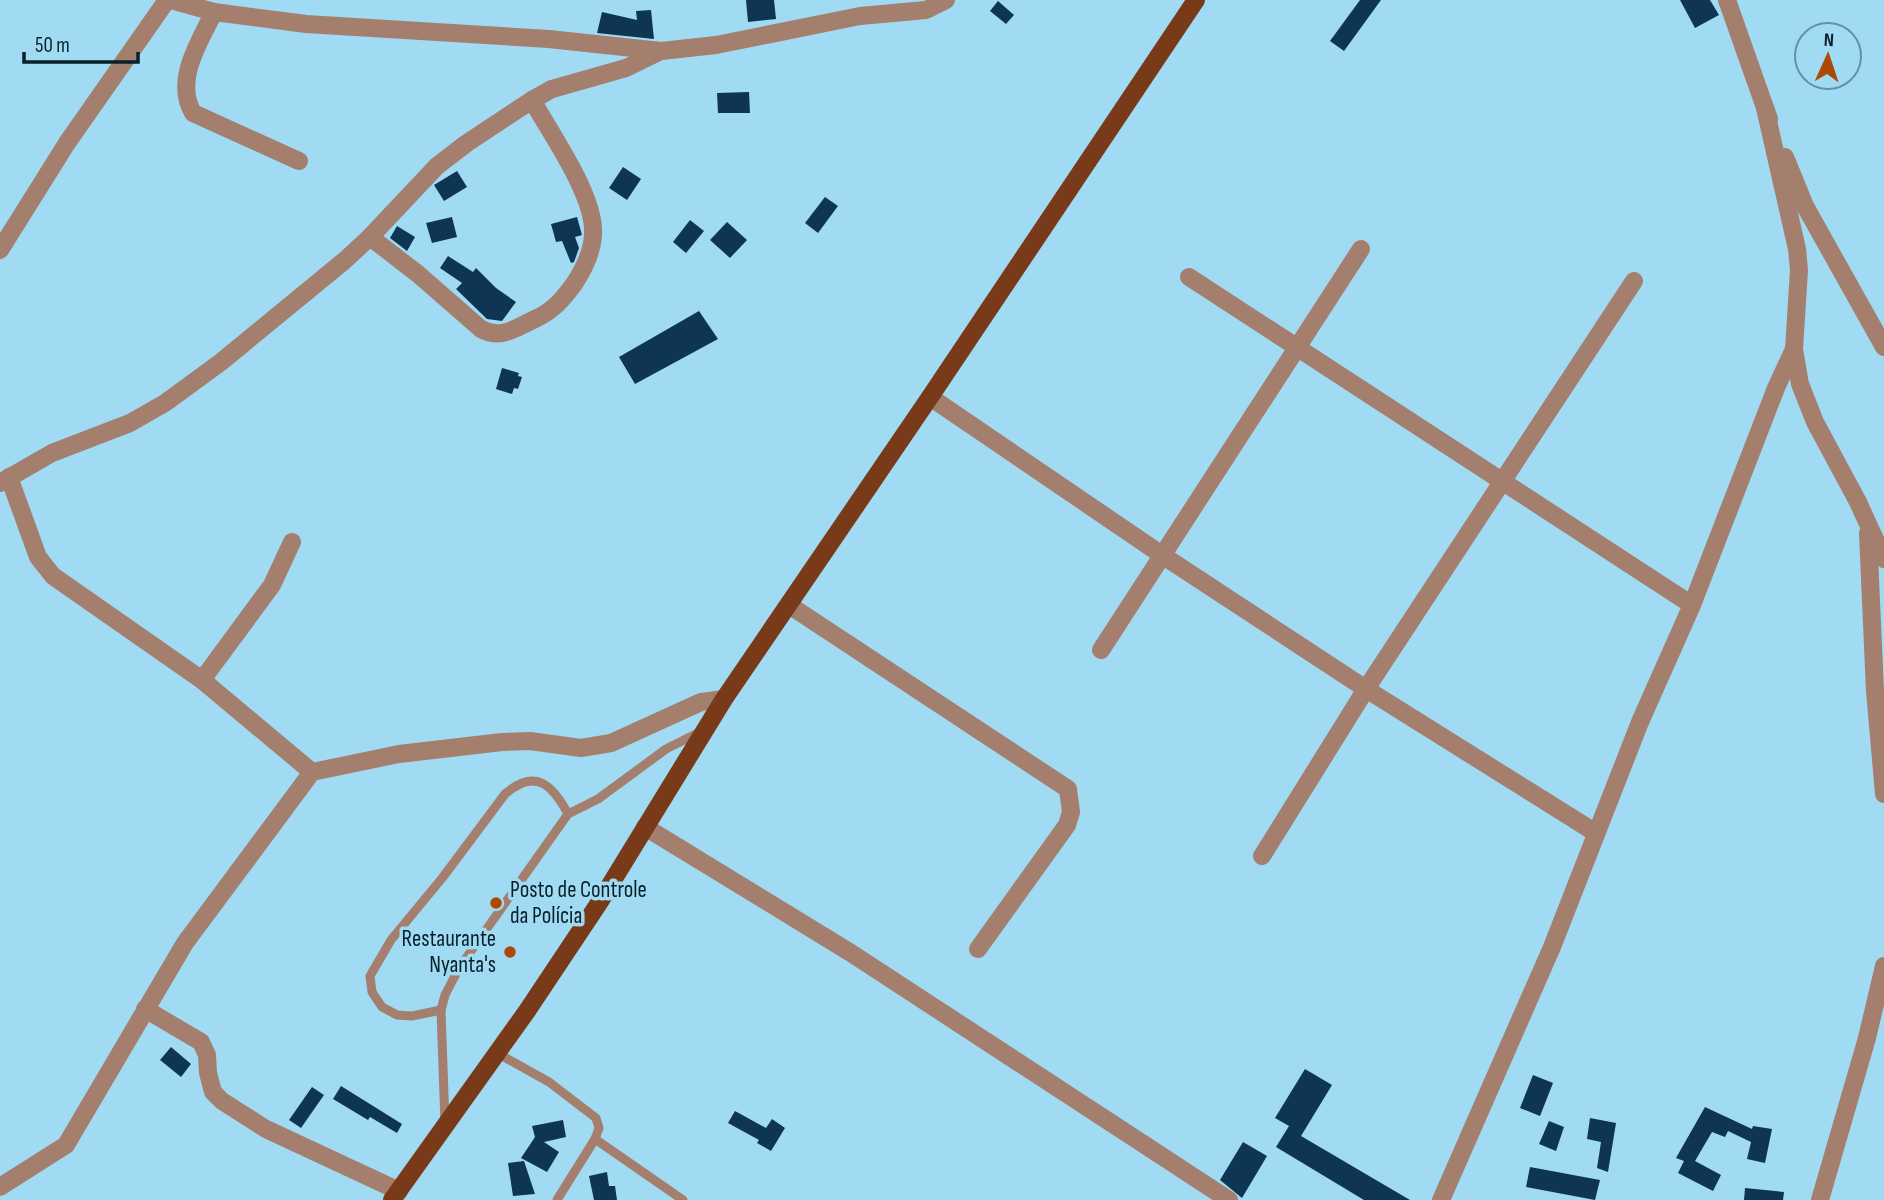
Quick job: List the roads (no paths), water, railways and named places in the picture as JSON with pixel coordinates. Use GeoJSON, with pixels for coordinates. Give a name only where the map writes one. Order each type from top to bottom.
{"type":"FeatureCollection","features":[{"type":"Feature","properties":{"kind":"main road"},"geometry":{"type":"LineString","coordinates":[[396,1195],[599,903],[724,699],[1196,0]]}},
{"type":"Feature","properties":{"kind":"street"},"geometry":{"type":"LineString","coordinates":[[0,250],[67,143],[169,0],[214,12],[306,24],[549,39],[661,51],[716,45],[860,16],[926,10],[946,0]]}},
{"type":"Feature","properties":{"kind":"street"},"geometry":{"type":"LineString","coordinates":[[1727,0],[1765,108],[1805,205],[1884,346]]}},
{"type":"Feature","properties":{"kind":"street"},"geometry":{"type":"LineString","coordinates":[[214,12],[188,69],[188,104],[194,113],[299,161]]}},
{"type":"Feature","properties":{"kind":"street"},"geometry":{"type":"LineString","coordinates":[[312,772],[202,680],[53,576],[38,557],[5,480],[52,453],[130,424],[166,403],[221,362],[370,237],[437,166],[531,100],[552,89],[626,68],[661,51]]}},
{"type":"Feature","properties":{"kind":"street"},"geometry":{"type":"LineString","coordinates":[[370,237],[418,274],[481,329],[492,335],[503,334],[546,314],[561,301],[583,270],[592,245],[593,219],[581,187],[531,100]]}},
{"type":"Feature","properties":{"kind":"street"},"geometry":{"type":"LineString","coordinates":[[1765,108],[1797,249],[1799,270],[1794,349],[1800,384],[1815,422],[1884,559]]}},
{"type":"Feature","properties":{"kind":"street"},"geometry":{"type":"LineString","coordinates":[[1101,650],[1361,249]]}},
{"type":"Feature","properties":{"kind":"street"},"geometry":{"type":"LineString","coordinates":[[1189,277],[1692,605]]}},
{"type":"Feature","properties":{"kind":"street"},"geometry":{"type":"LineString","coordinates":[[1262,856],[1366,689],[1634,281]]}},
{"type":"Feature","properties":{"kind":"street"},"geometry":{"type":"LineString","coordinates":[[1441,1200],[1552,947],[1640,722],[1692,605],[1776,388],[1794,349]]}},
{"type":"Feature","properties":{"kind":"street"},"geometry":{"type":"LineString","coordinates":[[930,397],[1162,555],[1366,689],[1596,833]]}},
{"type":"Feature","properties":{"kind":"street"},"geometry":{"type":"LineString","coordinates":[[1867,522],[1875,691],[1884,794]]}},
{"type":"Feature","properties":{"kind":"street"},"geometry":{"type":"LineString","coordinates":[[202,680],[272,585],[292,542]]}},
{"type":"Feature","properties":{"kind":"street"},"geometry":{"type":"LineString","coordinates":[[789,605],[1068,789],[1071,812],[1067,825],[978,949]]}},
{"type":"Feature","properties":{"kind":"street"},"geometry":{"type":"LineString","coordinates":[[0,1187],[66,1145],[185,943],[312,772],[399,754],[502,742],[530,741],[581,748],[611,743],[701,702],[724,699]]}},
{"type":"Feature","properties":{"kind":"street"},"geometry":{"type":"LineString","coordinates":[[645,827],[851,953],[1229,1200]]}},
{"type":"Feature","properties":{"kind":"street"},"geometry":{"type":"LineString","coordinates":[[1819,1200],[1867,1038],[1884,966]]}},
{"type":"Feature","properties":{"kind":"street"},"geometry":{"type":"LineString","coordinates":[[145,1009],[201,1042],[207,1055],[213,1092],[222,1101],[266,1129],[396,1195]]}},
{"type":"Feature","properties":{"kind":"lane"},"geometry":{"type":"LineString","coordinates":[[445,1125],[441,1010],[445,995],[459,968],[568,814],[598,799],[666,749],[706,729]]}},
{"type":"Feature","properties":{"kind":"lane"},"geometry":{"type":"LineString","coordinates":[[441,1010],[405,1016],[382,1007],[372,992],[370,976],[391,940],[443,877],[505,794],[516,785],[531,781],[548,784],[558,795],[568,814]]}},
{"type":"Feature","properties":{"kind":"lane"},"geometry":{"type":"LineString","coordinates":[[497,1053],[549,1082],[596,1118],[599,1128],[595,1139],[557,1200]]}},
{"type":"Feature","properties":{"kind":"lane"},"geometry":{"type":"LineString","coordinates":[[595,1139],[683,1200]]}},
{"type":"Feature","properties":{"kind":"place","name":"Posto de Controle da Polícia"},"geometry":{"type":"Point","coordinates":[496,903]}},
{"type":"Feature","properties":{"kind":"place","name":"Restaurante Nyanta's"},"geometry":{"type":"Point","coordinates":[510,952]}}]}
